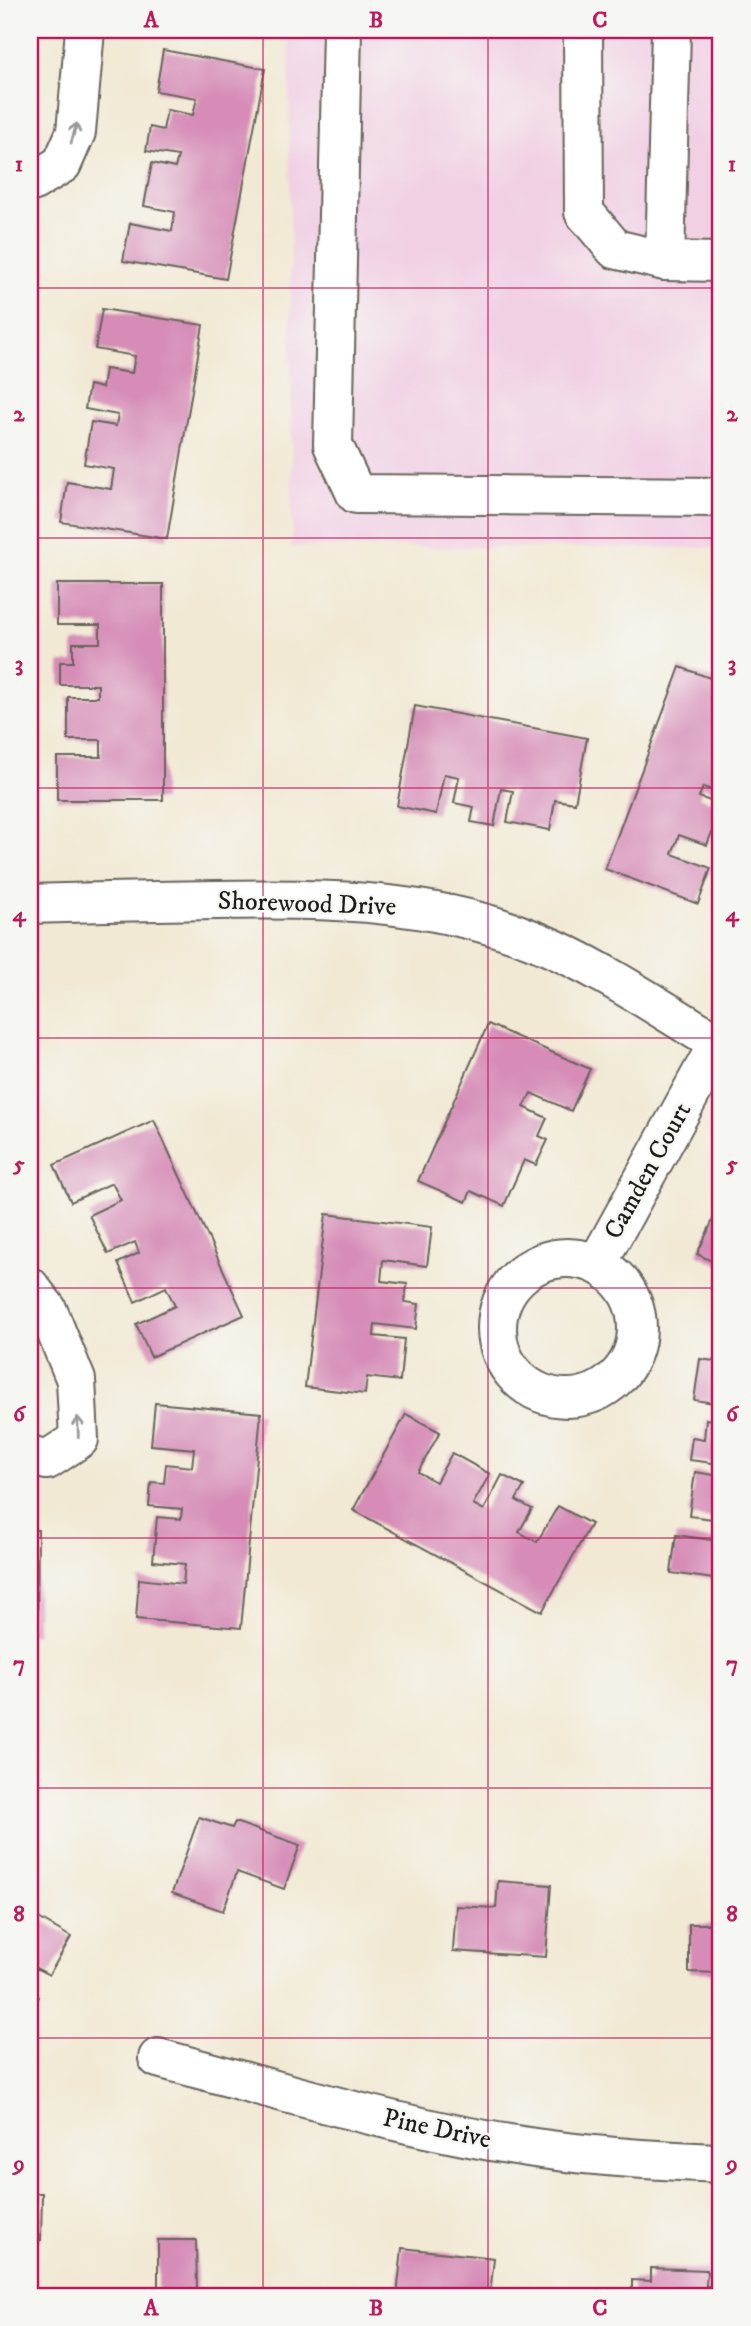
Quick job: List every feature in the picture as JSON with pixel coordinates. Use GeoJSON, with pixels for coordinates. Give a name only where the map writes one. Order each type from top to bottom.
{"type":"FeatureCollection","features":[{"type":"Feature","properties":{"kind":"street"},"geometry":{"type":"LineString","coordinates":[[31,192],[62,164],[76,132],[85,30]]}},
{"type":"Feature","properties":{"kind":"street"},"geometry":{"type":"LineString","coordinates":[[342,30],[333,445],[356,494],[721,497]]}},
{"type":"Feature","properties":{"kind":"street"},"geometry":{"type":"LineString","coordinates":[[583,30],[584,212],[615,249],[666,261],[721,262]]}},
{"type":"Feature","properties":{"kind":"street"},"geometry":{"type":"LineString","coordinates":[[666,261],[671,30]]}},
{"type":"Feature","properties":{"kind":"street","name":"Shorewood Drive"},"geometry":{"type":"LineString","coordinates":[[30,904],[314,899],[403,906],[474,921],[533,940],[589,964],[720,1042]]}},
{"type":"Feature","properties":{"kind":"street","name":"Camden Court"},"geometry":{"type":"LineString","coordinates":[[598,1262],[720,1042]]}},
{"type":"Feature","properties":{"kind":"street"},"geometry":{"type":"LineString","coordinates":[[30,1287],[47,1309],[76,1380],[79,1439],[47,1460],[30,1455]]}},
{"type":"Feature","properties":{"kind":"street","name":"Pine Drive"},"geometry":{"type":"LineString","coordinates":[[158,2058],[400,2123],[508,2144],[621,2158],[721,2163]]}},
{"type":"Feature","properties":{"kind":"shaded area"},"geometry":{"type":"Polygon","coordinates":[[[289,30],[721,30],[721,548],[292,547],[289,30]]]}},
{"type":"Feature","properties":{"kind":"building"},"geometry":{"type":"Polygon","coordinates":[[[163,50],[265,69],[226,279],[123,261],[130,223],[172,231],[175,212],[144,206],[152,163],[175,168],[178,156],[146,151],[150,127],[163,130],[167,110],[193,115],[197,98],[156,91],[163,50]]]}},
{"type":"Feature","properties":{"kind":"building"},"geometry":{"type":"Polygon","coordinates":[[[102,309],[203,325],[167,539],[61,522],[67,482],[111,489],[114,469],[84,464],[91,422],[116,426],[118,415],[85,409],[89,385],[102,388],[105,369],[132,373],[135,356],[95,349],[102,309]]]}},
{"type":"Feature","properties":{"kind":"building"},"geometry":{"type":"Polygon","coordinates":[[[57,584],[163,584],[163,800],[57,800],[57,757],[101,757],[101,740],[68,740],[68,697],[98,697],[98,685],[60,685],[60,662],[73,662],[73,643],[100,643],[100,625],[57,625],[57,584]]]}},
{"type":"Feature","properties":{"kind":"building"},"geometry":{"type":"Polygon","coordinates":[[[680,667],[721,682],[721,793],[703,787],[699,797],[721,805],[721,832],[713,829],[707,845],[679,835],[672,854],[711,868],[698,904],[605,869],[680,667]]]}},
{"type":"Feature","properties":{"kind":"building"},"geometry":{"type":"Polygon","coordinates":[[[415,706],[587,738],[575,803],[555,800],[550,830],[507,822],[513,791],[501,789],[494,826],[471,822],[474,807],[454,803],[459,777],[444,774],[436,814],[397,806],[415,706]]]}},
{"type":"Feature","properties":{"kind":"building"},"geometry":{"type":"Polygon","coordinates":[[[488,1024],[590,1069],[571,1111],[531,1093],[524,1107],[547,1118],[539,1136],[548,1140],[536,1165],[524,1160],[504,1206],[471,1191],[466,1202],[418,1181],[488,1024]]]}},
{"type":"Feature","properties":{"kind":"building"},"geometry":{"type":"Polygon","coordinates":[[[154,1120],[244,1315],[151,1357],[136,1324],[175,1306],[166,1287],[135,1302],[118,1263],[139,1253],[135,1242],[108,1254],[89,1215],[121,1200],[112,1183],[71,1202],[54,1165],[154,1120]]]}},
{"type":"Feature","properties":{"kind":"building"},"geometry":{"type":"Polygon","coordinates":[[[721,1203],[721,1266],[697,1254],[721,1203]]]}},
{"type":"Feature","properties":{"kind":"building"},"geometry":{"type":"Polygon","coordinates":[[[326,1214],[432,1227],[427,1266],[383,1260],[381,1281],[407,1284],[405,1302],[419,1304],[416,1329],[375,1324],[374,1336],[404,1339],[400,1381],[367,1377],[365,1394],[305,1387],[326,1214]]]}},
{"type":"Feature","properties":{"kind":"building"},"geometry":{"type":"Polygon","coordinates":[[[700,1359],[721,1362],[721,1404],[694,1400],[700,1359]]]}},
{"type":"Feature","properties":{"kind":"building"},"geometry":{"type":"Polygon","coordinates":[[[155,1403],[261,1413],[241,1628],[136,1619],[139,1579],[183,1584],[185,1564],[153,1561],[157,1517],[181,1519],[182,1509],[149,1506],[151,1482],[164,1483],[166,1464],[192,1467],[194,1449],[151,1445],[155,1403]]]}},
{"type":"Feature","properties":{"kind":"building"},"geometry":{"type":"Polygon","coordinates":[[[406,1414],[440,1432],[418,1472],[436,1482],[452,1453],[490,1474],[473,1504],[484,1510],[502,1475],[524,1486],[516,1500],[532,1509],[519,1532],[537,1542],[558,1506],[591,1524],[542,1612],[353,1510],[406,1414]]]}},
{"type":"Feature","properties":{"kind":"building"},"geometry":{"type":"Polygon","coordinates":[[[706,1419],[721,1422],[721,1464],[689,1460],[692,1437],[704,1439],[706,1419]]]}},
{"type":"Feature","properties":{"kind":"building"},"geometry":{"type":"Polygon","coordinates":[[[695,1472],[721,1476],[721,1520],[689,1516],[695,1472]]]}},
{"type":"Feature","properties":{"kind":"building"},"geometry":{"type":"Polygon","coordinates":[[[30,1530],[38,1530],[37,1634],[30,1634],[30,1530]]]}},
{"type":"Feature","properties":{"kind":"building"},"geometry":{"type":"Polygon","coordinates":[[[720,1533],[721,1580],[671,1573],[676,1535],[719,1541],[720,1533]]]}},
{"type":"Feature","properties":{"kind":"building"},"geometry":{"type":"Polygon","coordinates":[[[199,1817],[232,1828],[235,1822],[300,1845],[284,1889],[237,1872],[223,1911],[172,1893],[199,1817]]]}},
{"type":"Feature","properties":{"kind":"building"},"geometry":{"type":"Polygon","coordinates":[[[498,1881],[551,1885],[546,1957],[453,1951],[456,1906],[496,1908],[498,1881]]]}},
{"type":"Feature","properties":{"kind":"building"},"geometry":{"type":"Polygon","coordinates":[[[30,1913],[71,1937],[49,1975],[34,1967],[30,1974],[30,1913]]]}},
{"type":"Feature","properties":{"kind":"building"},"geometry":{"type":"Polygon","coordinates":[[[689,1924],[721,1924],[721,1973],[689,1972],[689,1924]]]}},
{"type":"Feature","properties":{"kind":"building"},"geometry":{"type":"Polygon","coordinates":[[[30,1992],[39,1997],[30,2013],[30,1992]]]}},
{"type":"Feature","properties":{"kind":"building"},"geometry":{"type":"Polygon","coordinates":[[[30,2193],[42,2193],[41,2240],[30,2240],[30,2193]]]}},
{"type":"Feature","properties":{"kind":"building"},"geometry":{"type":"Polygon","coordinates":[[[158,2240],[196,2240],[197,2289],[218,2289],[218,2296],[158,2296],[158,2240]]]}},
{"type":"Feature","properties":{"kind":"building"},"geometry":{"type":"Polygon","coordinates":[[[402,2248],[494,2258],[490,2296],[397,2296],[402,2248]]]}},
{"type":"Feature","properties":{"kind":"building"},"geometry":{"type":"Polygon","coordinates":[[[651,2268],[707,2270],[706,2286],[721,2287],[721,2296],[632,2296],[632,2280],[651,2281],[651,2268]]]}}]}
